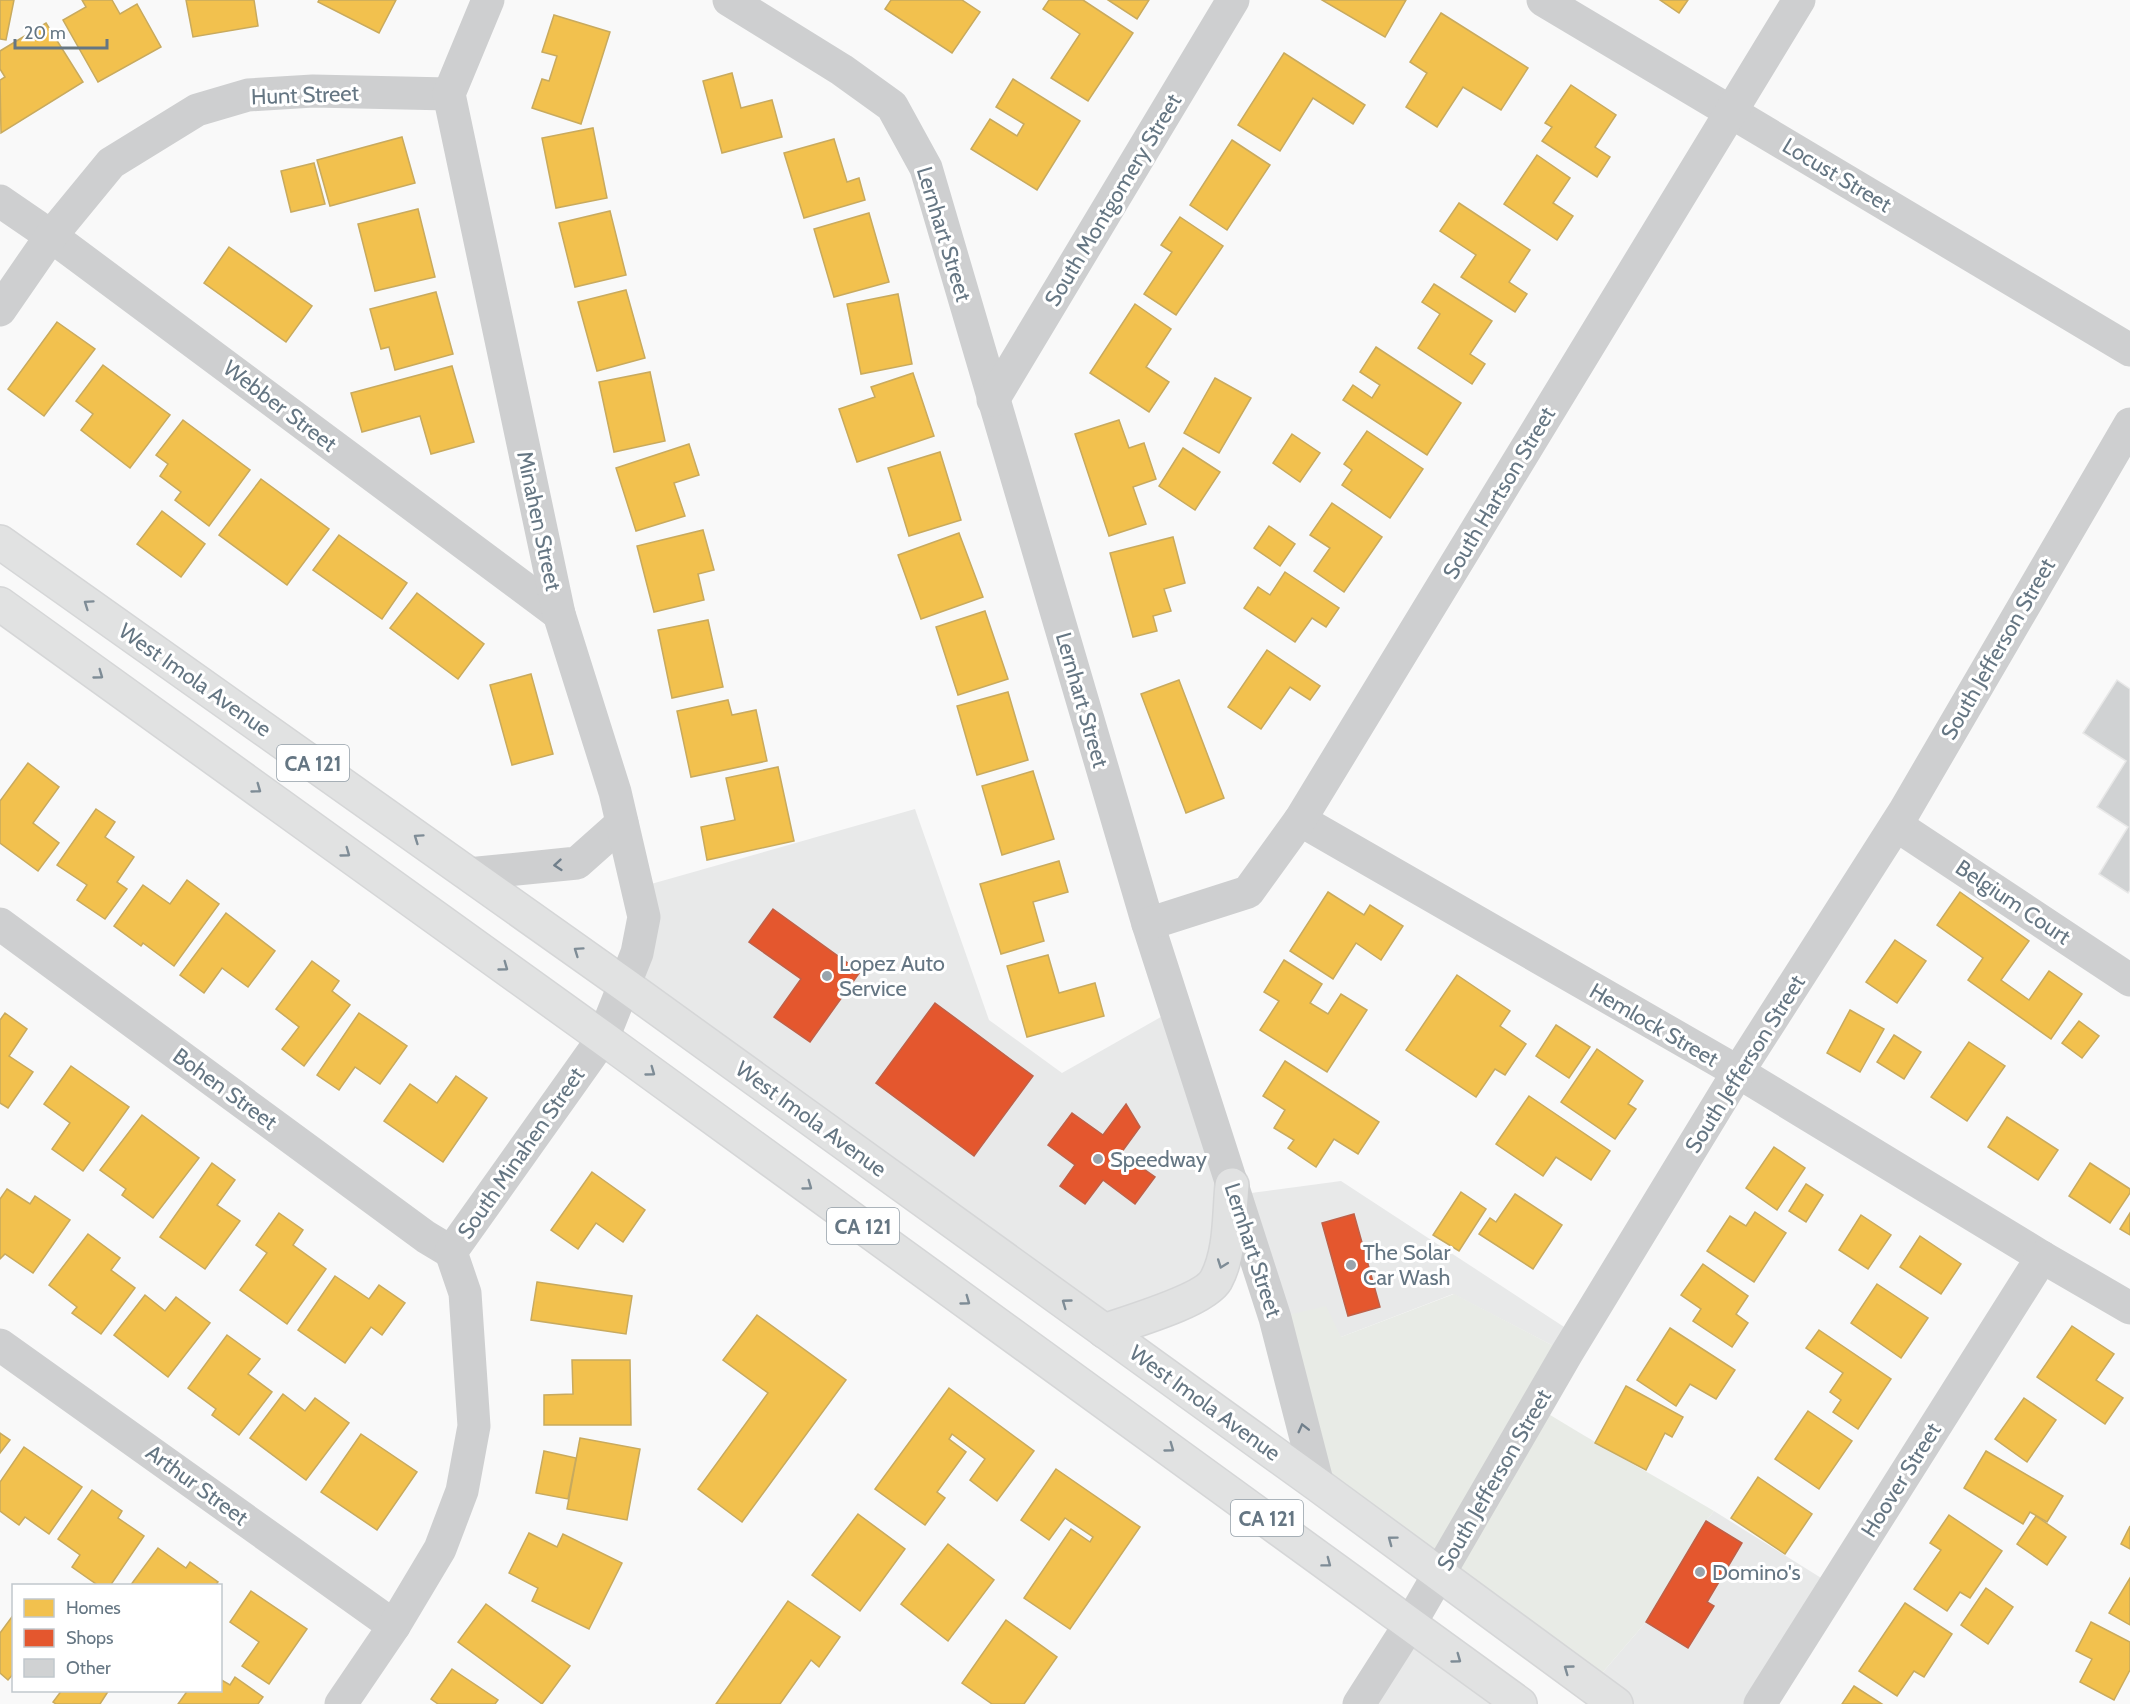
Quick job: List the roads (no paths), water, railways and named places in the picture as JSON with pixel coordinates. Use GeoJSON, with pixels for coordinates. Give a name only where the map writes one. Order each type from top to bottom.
{"type":"FeatureCollection","features":[{"type":"Feature","properties":{"kind":"main road","name":"West Imola Avenue"},"geometry":{"type":"LineString","coordinates":[[0,542],[625,985],[1318,1485],[1616,1704]]}},
{"type":"Feature","properties":{"kind":"main road","name":"CA 121"},"geometry":{"type":"LineString","coordinates":[[0,604],[603,1038],[1520,1704]]}},
{"type":"Feature","properties":{"kind":"main road"},"geometry":{"type":"LineString","coordinates":[[1104,1330],[1188,1301],[1215,1282],[1226,1255],[1232,1185]]}},
{"type":"Feature","properties":{"kind":"street"},"geometry":{"type":"LineString","coordinates":[[449,94],[488,0]]}},
{"type":"Feature","properties":{"kind":"street","name":"Lernhart Street"},"geometry":{"type":"LineString","coordinates":[[729,0],[842,70],[892,106],[926,168],[1148,924],[1275,1318],[1318,1485]]}},
{"type":"Feature","properties":{"kind":"street","name":"South Montgomery Street"},"geometry":{"type":"LineString","coordinates":[[993,400],[1233,0]]}},
{"type":"Feature","properties":{"kind":"street","name":"Locust Street"},"geometry":{"type":"LineString","coordinates":[[1543,0],[2130,350]]}},
{"type":"Feature","properties":{"kind":"street","name":"South Hartson Street"},"geometry":{"type":"LineString","coordinates":[[1148,924],[1248,891],[1300,820],[1799,0]]}},
{"type":"Feature","properties":{"kind":"street","name":"Hunt Street"},"geometry":{"type":"LineString","coordinates":[[0,309],[51,236],[111,163],[197,110],[249,95],[302,92],[449,94]]}},
{"type":"Feature","properties":{"kind":"street","name":"Minahen Street"},"geometry":{"type":"LineString","coordinates":[[449,94],[559,614],[615,792],[644,917],[637,953],[603,1038]]}},
{"type":"Feature","properties":{"kind":"street","name":"Webber Street"},"geometry":{"type":"LineString","coordinates":[[0,201],[51,236],[559,614]]}},
{"type":"Feature","properties":{"kind":"street","name":"South Jefferson Street"},"geometry":{"type":"LineString","coordinates":[[1359,1704],[1410,1624],[1567,1353],[1738,1072],[1896,825],[2130,424]]}},
{"type":"Feature","properties":{"kind":"street","name":"Hemlock Street"},"geometry":{"type":"LineString","coordinates":[[1300,820],[1738,1072],[2130,1308]]}},
{"type":"Feature","properties":{"kind":"street"},"geometry":{"type":"LineString","coordinates":[[468,874],[577,863],[622,823]]}},
{"type":"Feature","properties":{"kind":"street","name":"Belgium Court"},"geometry":{"type":"LineString","coordinates":[[1896,825],[2130,980]]}},
{"type":"Feature","properties":{"kind":"street","name":"Bohen Street"},"geometry":{"type":"LineString","coordinates":[[0,924],[426,1237],[451,1252]]}},
{"type":"Feature","properties":{"kind":"street","name":"South Minahen Street"},"geometry":{"type":"LineString","coordinates":[[341,1704],[394,1626],[440,1549],[462,1491],[474,1426],[465,1293],[451,1252],[603,1038]]}},
{"type":"Feature","properties":{"kind":"street","name":"Hoover Street"},"geometry":{"type":"LineString","coordinates":[[1760,1704],[2042,1257]]}},
{"type":"Feature","properties":{"kind":"street","name":"Arthur Street"},"geometry":{"type":"LineString","coordinates":[[0,1345],[394,1626]]}},
{"type":"Feature","properties":{"kind":"place","name":"Lopez Auto Service"},"geometry":{"type":"Point","coordinates":[827,976]}},
{"type":"Feature","properties":{"kind":"place","name":"Speedway"},"geometry":{"type":"Point","coordinates":[1098,1159]}},
{"type":"Feature","properties":{"kind":"place","name":"The Solar Car Wash"},"geometry":{"type":"Point","coordinates":[1351,1265]}},
{"type":"Feature","properties":{"kind":"place","name":"Domino's"},"geometry":{"type":"Point","coordinates":[1700,1572]}}]}
